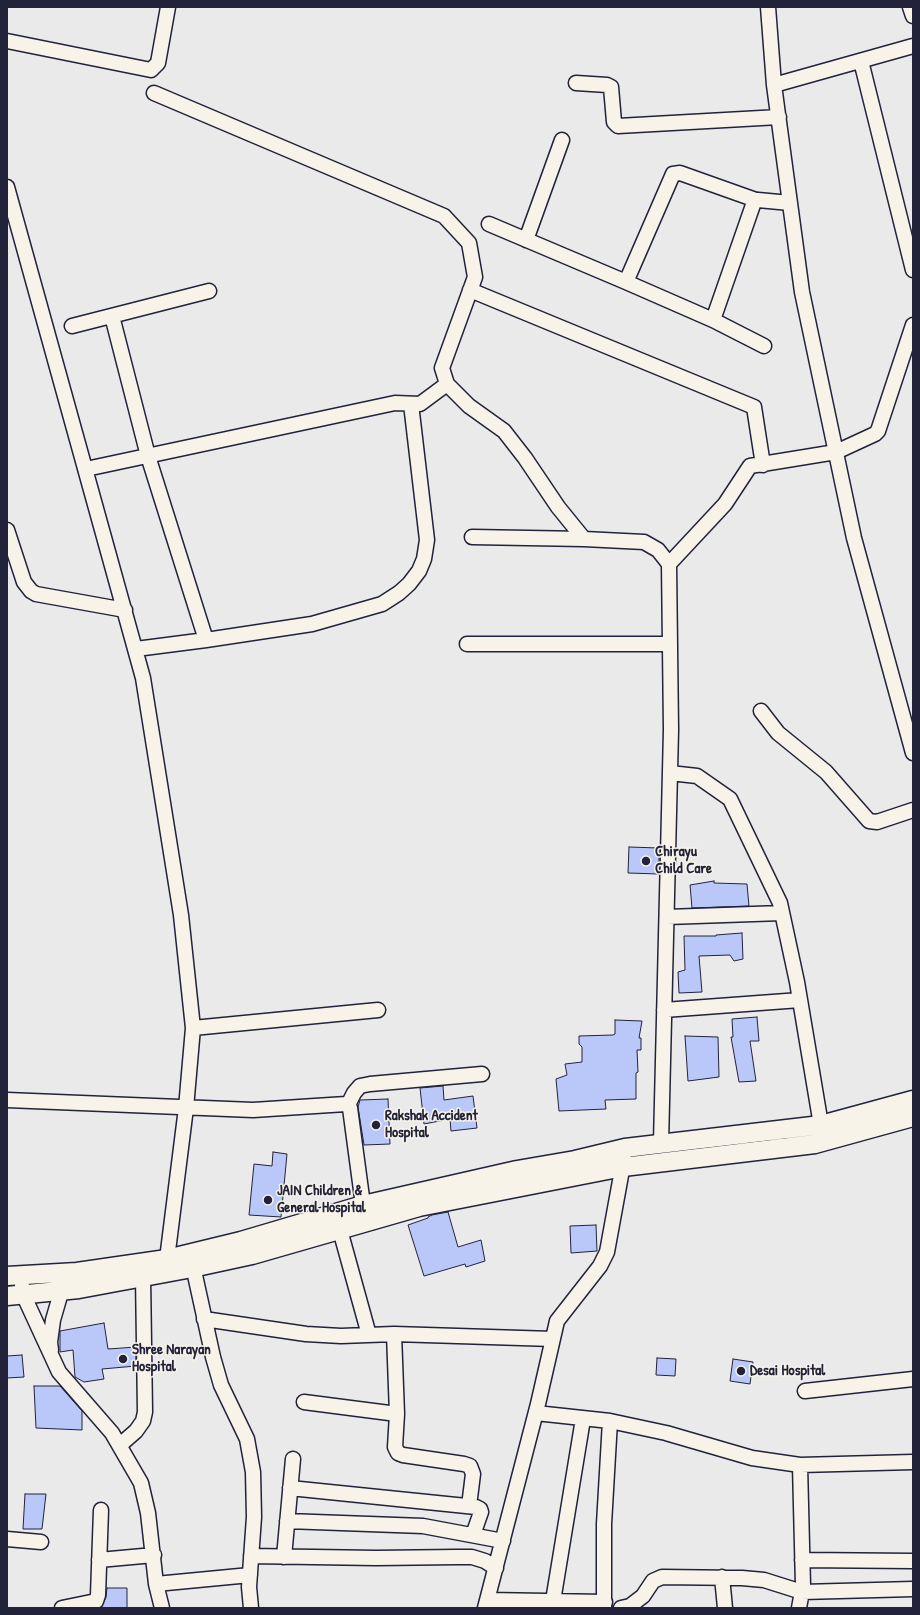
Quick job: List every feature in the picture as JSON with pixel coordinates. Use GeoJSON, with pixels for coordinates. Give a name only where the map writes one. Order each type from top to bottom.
{"type":"FeatureCollection","features":[{"type":"Feature","properties":{"kind":"main road"},"geometry":{"type":"LineString","coordinates":[[15,1295],[79,1289],[143,1276],[167,1266],[191,1260],[241,1241],[363,1204],[518,1170],[575,1160],[625,1148],[821,1125],[913,1100]]}},
{"type":"Feature","properties":{"kind":"main road"},"geometry":{"type":"LineString","coordinates":[[191,1260],[252,1255],[419,1207],[623,1167],[816,1144],[913,1117]]}},
{"type":"Feature","properties":{"kind":"main road"},"geometry":{"type":"LineString","coordinates":[[14,1275],[167,1266]]}},
{"type":"Feature","properties":{"kind":"street"},"geometry":{"type":"LineString","coordinates":[[7,40],[151,70],[158,63],[168,7]]}},
{"type":"Feature","properties":{"kind":"street"},"geometry":{"type":"LineString","coordinates":[[768,7],[774,85],[802,292],[854,538],[913,753]]}},
{"type":"Feature","properties":{"kind":"street"},"geometry":{"type":"LineString","coordinates":[[910,7],[913,16]]}},
{"type":"Feature","properties":{"kind":"street"},"geometry":{"type":"LineString","coordinates":[[774,85],[913,46]]}},
{"type":"Feature","properties":{"kind":"street"},"geometry":{"type":"LineString","coordinates":[[860,61],[913,270]]}},
{"type":"Feature","properties":{"kind":"street"},"geometry":{"type":"LineString","coordinates":[[576,83],[607,85],[611,87],[614,122],[618,126],[779,117]]}},
{"type":"Feature","properties":{"kind":"street"},"geometry":{"type":"LineString","coordinates":[[154,93],[444,216],[469,242],[475,278],[442,368],[447,384],[469,406],[504,431],[525,458],[558,507],[584,539]]}},
{"type":"Feature","properties":{"kind":"street"},"geometry":{"type":"LineString","coordinates":[[526,240],[562,140]]}},
{"type":"Feature","properties":{"kind":"street"},"geometry":{"type":"LineString","coordinates":[[626,282],[674,174],[680,173],[756,200],[790,203]]}},
{"type":"Feature","properties":{"kind":"street"},"geometry":{"type":"LineString","coordinates":[[7,187],[143,678],[181,915],[193,1028],[186,1108],[167,1266]]}},
{"type":"Feature","properties":{"kind":"street"},"geometry":{"type":"LineString","coordinates":[[713,320],[752,204],[756,200]]}},
{"type":"Feature","properties":{"kind":"street"},"geometry":{"type":"LineString","coordinates":[[489,224],[713,320],[764,346]]}},
{"type":"Feature","properties":{"kind":"street"},"geometry":{"type":"LineString","coordinates":[[470,290],[754,407],[763,465]]}},
{"type":"Feature","properties":{"kind":"street"},"geometry":{"type":"LineString","coordinates":[[72,326],[209,291]]}},
{"type":"Feature","properties":{"kind":"street"},"geometry":{"type":"LineString","coordinates":[[112,316],[148,456],[206,640]]}},
{"type":"Feature","properties":{"kind":"street"},"geometry":{"type":"LineString","coordinates":[[669,564],[725,504],[750,466],[836,452],[875,434],[881,427],[913,325]]}},
{"type":"Feature","properties":{"kind":"street"},"geometry":{"type":"LineString","coordinates":[[86,469],[395,403],[420,404],[447,384]]}},
{"type":"Feature","properties":{"kind":"street"},"geometry":{"type":"LineString","coordinates":[[136,649],[312,624],[334,619],[382,604],[399,594],[419,571],[424,559],[428,540],[411,404]]}},
{"type":"Feature","properties":{"kind":"street"},"geometry":{"type":"LineString","coordinates":[[7,530],[24,582],[31,591],[36,594],[125,610]]}},
{"type":"Feature","properties":{"kind":"street"},"geometry":{"type":"LineString","coordinates":[[472,537],[584,539],[644,542],[658,550],[669,564],[670,773],[661,1143]]}},
{"type":"Feature","properties":{"kind":"street"},"geometry":{"type":"LineString","coordinates":[[467,644],[670,644]]}},
{"type":"Feature","properties":{"kind":"street"},"geometry":{"type":"LineString","coordinates":[[761,711],[778,733],[826,772],[869,821],[877,822],[913,810]]}},
{"type":"Feature","properties":{"kind":"street"},"geometry":{"type":"LineString","coordinates":[[670,773],[697,776],[730,799],[780,903],[800,1000],[821,1125]]}},
{"type":"Feature","properties":{"kind":"street"},"geometry":{"type":"LineString","coordinates":[[667,917],[782,913]]}},
{"type":"Feature","properties":{"kind":"street"},"geometry":{"type":"LineString","coordinates":[[664,1010],[800,1000]]}},
{"type":"Feature","properties":{"kind":"street"},"geometry":{"type":"LineString","coordinates":[[193,1028],[378,1010]]}},
{"type":"Feature","properties":{"kind":"street"},"geometry":{"type":"LineString","coordinates":[[363,1204],[348,1105],[354,1093],[360,1086],[482,1074]]}},
{"type":"Feature","properties":{"kind":"street"},"geometry":{"type":"LineString","coordinates":[[7,1100],[253,1110],[344,1104],[348,1105]]}},
{"type":"Feature","properties":{"kind":"street"},"geometry":{"type":"LineString","coordinates":[[610,1421],[604,1524],[605,1605],[553,1601],[486,1604],[536,1413],[557,1321],[600,1266],[606,1252],[623,1167],[625,1148]]}},
{"type":"Feature","properties":{"kind":"street"},"geometry":{"type":"LineString","coordinates":[[340,1230],[369,1335]]}},
{"type":"Feature","properties":{"kind":"street"},"geometry":{"type":"LineString","coordinates":[[191,1260],[204,1319],[222,1385],[247,1439],[253,1472],[254,1517],[248,1587],[251,1608]]}},
{"type":"Feature","properties":{"kind":"street"},"geometry":{"type":"LineString","coordinates":[[52,1356],[50,1342],[51,1330],[56,1307],[63,1290],[66,1272]]}},
{"type":"Feature","properties":{"kind":"street"},"geometry":{"type":"LineString","coordinates":[[14,1275],[15,1295],[52,1356],[59,1372],[112,1433],[141,1483],[148,1513],[154,1555],[156,1584],[162,1608]]}},
{"type":"Feature","properties":{"kind":"street"},"geometry":{"type":"LineString","coordinates":[[120,1445],[136,1431],[143,1422],[143,1276]]}},
{"type":"Feature","properties":{"kind":"street"},"geometry":{"type":"LineString","coordinates":[[204,1319],[306,1334],[341,1336],[394,1334],[553,1339]]}},
{"type":"Feature","properties":{"kind":"street"},"geometry":{"type":"LineString","coordinates":[[394,1334],[398,1414],[395,1447],[398,1453],[404,1456],[470,1466],[473,1474],[469,1506]]}},
{"type":"Feature","properties":{"kind":"street"},"geometry":{"type":"LineString","coordinates":[[804,1391],[913,1378]]}},
{"type":"Feature","properties":{"kind":"street"},"geometry":{"type":"LineString","coordinates":[[304,1402],[398,1414]]}},
{"type":"Feature","properties":{"kind":"street"},"geometry":{"type":"LineString","coordinates":[[536,1413],[610,1421],[666,1433],[752,1458],[800,1465],[913,1462]]}},
{"type":"Feature","properties":{"kind":"street"},"geometry":{"type":"LineString","coordinates":[[553,1601],[583,1418]]}},
{"type":"Feature","properties":{"kind":"street"},"geometry":{"type":"LineString","coordinates":[[284,1557],[293,1459]]}},
{"type":"Feature","properties":{"kind":"street"},"geometry":{"type":"LineString","coordinates":[[799,1608],[802,1592],[800,1465]]}},
{"type":"Feature","properties":{"kind":"street"},"geometry":{"type":"LineString","coordinates":[[290,1488],[469,1506],[480,1509],[481,1512],[473,1535]]}},
{"type":"Feature","properties":{"kind":"street"},"geometry":{"type":"LineString","coordinates":[[62,1608],[96,1601],[98,1595],[101,1510]]}},
{"type":"Feature","properties":{"kind":"street"},"geometry":{"type":"LineString","coordinates":[[287,1521],[408,1524],[436,1527],[503,1541]]}},
{"type":"Feature","properties":{"kind":"street"},"geometry":{"type":"LineString","coordinates":[[7,1539],[41,1542]]}},
{"type":"Feature","properties":{"kind":"street"},"geometry":{"type":"LineString","coordinates":[[99,1560],[154,1555]]}},
{"type":"Feature","properties":{"kind":"street"},"geometry":{"type":"LineString","coordinates":[[251,1556],[376,1558],[465,1557],[485,1561],[496,1568]]}},
{"type":"Feature","properties":{"kind":"street"},"geometry":{"type":"LineString","coordinates":[[802,1560],[913,1561]]}},
{"type":"Feature","properties":{"kind":"street"},"geometry":{"type":"LineString","coordinates":[[156,1584],[250,1575]]}},
{"type":"Feature","properties":{"kind":"street"},"geometry":{"type":"LineString","coordinates":[[621,1608],[630,1606],[643,1596],[653,1581],[662,1577],[722,1577],[764,1580],[802,1592],[913,1589]]}},
{"type":"Feature","properties":{"kind":"street"},"geometry":{"type":"LineString","coordinates":[[722,1577],[725,1608]]}},
{"type":"Feature","properties":{"kind":"building"},"geometry":{"type":"Polygon","coordinates":[[[629,847],[659,848],[659,874],[628,873],[629,847]]]}},
{"type":"Feature","properties":{"kind":"building"},"geometry":{"type":"Polygon","coordinates":[[[714,881],[714,883],[747,884],[749,906],[692,908],[690,885],[714,881]]]}},
{"type":"Feature","properties":{"kind":"building"},"geometry":{"type":"Polygon","coordinates":[[[742,933],[743,959],[734,961],[730,955],[699,956],[702,992],[679,993],[678,972],[685,970],[684,936],[716,936],[742,933]]]}},
{"type":"Feature","properties":{"kind":"building"},"geometry":{"type":"Polygon","coordinates":[[[757,1017],[759,1041],[750,1041],[756,1081],[739,1082],[731,1037],[733,1037],[732,1019],[757,1017]]]}},
{"type":"Feature","properties":{"kind":"building"},"geometry":{"type":"Polygon","coordinates":[[[615,1020],[642,1021],[639,1038],[641,1038],[641,1050],[637,1050],[638,1072],[636,1073],[636,1099],[605,1100],[606,1109],[559,1111],[556,1079],[567,1075],[565,1064],[582,1062],[582,1047],[579,1044],[579,1036],[613,1035],[615,1034],[615,1020]]]}},
{"type":"Feature","properties":{"kind":"building"},"geometry":{"type":"Polygon","coordinates":[[[685,1036],[718,1037],[719,1077],[688,1081],[685,1036]]]}},
{"type":"Feature","properties":{"kind":"building"},"geometry":{"type":"Polygon","coordinates":[[[443,1086],[444,1100],[473,1096],[477,1128],[451,1131],[450,1119],[424,1124],[420,1088],[443,1086]]]}},
{"type":"Feature","properties":{"kind":"building"},"geometry":{"type":"Polygon","coordinates":[[[388,1099],[390,1144],[364,1145],[358,1107],[360,1100],[388,1099]]]}},
{"type":"Feature","properties":{"kind":"building"},"geometry":{"type":"Polygon","coordinates":[[[273,1152],[287,1154],[281,1217],[249,1215],[254,1164],[272,1166],[273,1152]]]}},
{"type":"Feature","properties":{"kind":"building"},"geometry":{"type":"Polygon","coordinates":[[[448,1212],[458,1247],[481,1240],[485,1261],[466,1267],[465,1264],[424,1276],[408,1225],[428,1218],[432,1215],[448,1212]]]}},
{"type":"Feature","properties":{"kind":"building"},"geometry":{"type":"Polygon","coordinates":[[[596,1225],[597,1251],[571,1253],[570,1226],[596,1225]]]}},
{"type":"Feature","properties":{"kind":"building"},"geometry":{"type":"Polygon","coordinates":[[[104,1323],[108,1349],[136,1347],[136,1366],[102,1369],[104,1379],[84,1382],[75,1377],[73,1350],[60,1352],[60,1331],[104,1323]]]}},
{"type":"Feature","properties":{"kind":"building"},"geometry":{"type":"Polygon","coordinates":[[[22,1355],[24,1377],[7,1378],[7,1356],[22,1355]]]}},
{"type":"Feature","properties":{"kind":"building"},"geometry":{"type":"Polygon","coordinates":[[[657,1358],[676,1359],[675,1376],[656,1375],[657,1358]]]}},
{"type":"Feature","properties":{"kind":"building"},"geometry":{"type":"Polygon","coordinates":[[[733,1359],[753,1362],[750,1384],[730,1381],[733,1359]]]}},
{"type":"Feature","properties":{"kind":"building"},"geometry":{"type":"Polygon","coordinates":[[[34,1386],[60,1386],[82,1411],[82,1430],[36,1428],[34,1386]]]}},
{"type":"Feature","properties":{"kind":"building"},"geometry":{"type":"Polygon","coordinates":[[[25,1494],[46,1494],[42,1529],[23,1529],[25,1494]]]}},
{"type":"Feature","properties":{"kind":"building"},"geometry":{"type":"Polygon","coordinates":[[[107,1588],[127,1588],[127,1608],[101,1608],[106,1597],[107,1588]]]}},
{"type":"Feature","properties":{"kind":"place","name":"Chirayu Child Care"},"geometry":{"type":"Point","coordinates":[646,861]}},
{"type":"Feature","properties":{"kind":"place","name":"Rakshak Accident Hospital"},"geometry":{"type":"Point","coordinates":[376,1125]}},
{"type":"Feature","properties":{"kind":"place","name":"JAIN Children & General Hospital"},"geometry":{"type":"Point","coordinates":[268,1200]}},
{"type":"Feature","properties":{"kind":"place","name":"Shree Narayan Hospital"},"geometry":{"type":"Point","coordinates":[123,1359]}},
{"type":"Feature","properties":{"kind":"place","name":"Desai Hospital"},"geometry":{"type":"Point","coordinates":[741,1371]}}]}
